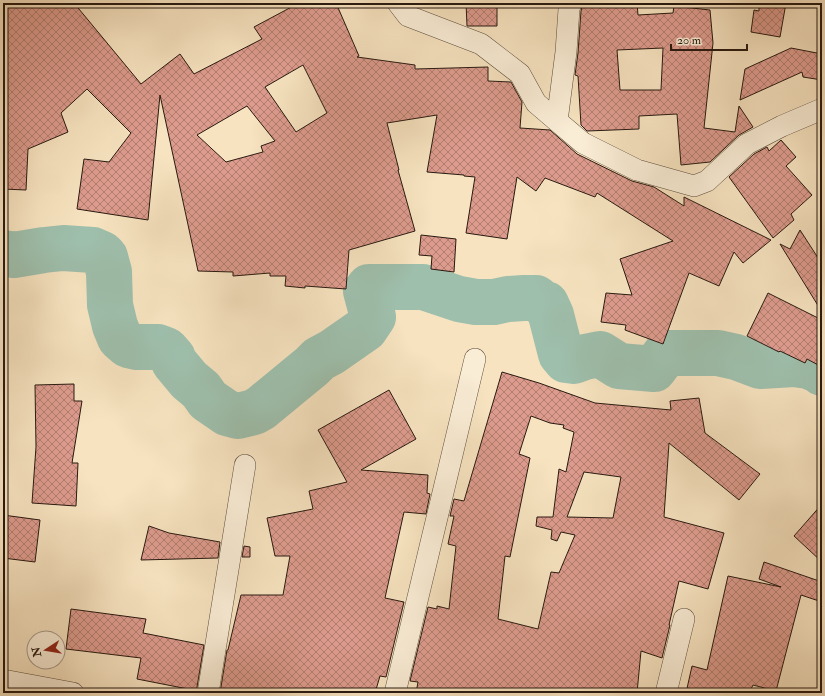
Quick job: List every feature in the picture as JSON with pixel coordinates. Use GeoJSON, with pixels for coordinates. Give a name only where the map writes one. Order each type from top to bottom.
{"type":"FeatureCollection","features":[{"type":"Feature","properties":{"kind":"street"},"geometry":{"type":"LineString","coordinates":[[398,3],[408,16],[481,44],[520,74],[536,103],[583,143],[637,170],[694,186],[707,181],[747,144],[782,126],[822,109]]}},
{"type":"Feature","properties":{"kind":"street"},"geometry":{"type":"LineString","coordinates":[[557,121],[566,52],[569,9],[571,3]]}},
{"type":"Feature","properties":{"kind":"street"},"geometry":{"type":"LineString","coordinates":[[395,693],[475,359]]}},
{"type":"Feature","properties":{"kind":"street"},"geometry":{"type":"LineString","coordinates":[[208,693],[245,465]]}},
{"type":"Feature","properties":{"kind":"street"},"geometry":{"type":"LineString","coordinates":[[666,693],[684,619]]}},
{"type":"Feature","properties":{"kind":"street"},"geometry":{"type":"LineString","coordinates":[[3,680],[73,693]]}},
{"type":"Feature","properties":{"kind":"building"},"geometry":{"type":"Polygon","coordinates":[[[3,3],[74,3],[141,84],[180,54],[194,74],[262,39],[254,27],[299,3],[336,3],[359,56],[357,57],[415,65],[415,69],[488,67],[488,81],[511,82],[522,102],[520,128],[550,130],[577,154],[632,181],[654,187],[684,206],[684,197],[771,240],[743,263],[734,252],[719,286],[689,273],[663,344],[625,330],[626,325],[601,322],[606,293],[632,295],[620,259],[673,241],[597,193],[595,197],[545,178],[536,191],[517,177],[507,239],[466,233],[475,177],[427,172],[437,115],[387,123],[415,231],[349,250],[346,289],[285,286],[286,276],[270,276],[270,273],[233,276],[233,272],[198,271],[160,95],[148,220],[77,209],[84,159],[109,162],[131,133],[87,89],[61,113],[68,132],[28,149],[26,190],[3,189],[3,3]],[[303,65],[265,87],[296,132],[327,113],[303,65]],[[247,106],[197,135],[226,162],[263,152],[261,146],[275,141],[247,106]]]}},
{"type":"Feature","properties":{"kind":"building"},"geometry":{"type":"Polygon","coordinates":[[[466,3],[497,3],[497,26],[467,26],[466,3]]]}},
{"type":"Feature","properties":{"kind":"building"},"geometry":{"type":"Polygon","coordinates":[[[583,3],[637,3],[638,15],[673,13],[674,6],[710,10],[713,43],[704,128],[735,132],[739,106],[753,127],[739,135],[710,162],[681,165],[677,114],[639,116],[639,129],[587,131],[581,125],[578,76],[575,75],[583,3]],[[663,48],[617,50],[620,90],[661,90],[663,48]]]}},
{"type":"Feature","properties":{"kind":"building"},"geometry":{"type":"Polygon","coordinates":[[[759,3],[786,3],[780,37],[751,32],[754,10],[759,11],[759,3]]]}},
{"type":"Feature","properties":{"kind":"building"},"geometry":{"type":"Polygon","coordinates":[[[791,48],[822,54],[822,80],[803,77],[802,72],[740,100],[745,69],[791,48]]]}},
{"type":"Feature","properties":{"kind":"building"},"geometry":{"type":"Polygon","coordinates":[[[781,140],[796,157],[786,166],[812,195],[791,214],[794,220],[773,238],[729,177],[754,154],[767,147],[769,151],[781,140]]]}},
{"type":"Feature","properties":{"kind":"building"},"geometry":{"type":"Polygon","coordinates":[[[800,230],[822,264],[822,312],[780,244],[790,249],[800,230]]]}},
{"type":"Feature","properties":{"kind":"building"},"geometry":{"type":"Polygon","coordinates":[[[421,235],[456,239],[454,272],[431,269],[432,256],[419,255],[421,235]]]}},
{"type":"Feature","properties":{"kind":"building"},"geometry":{"type":"Polygon","coordinates":[[[768,293],[822,320],[822,367],[807,359],[805,363],[747,336],[768,293]]]}},
{"type":"Feature","properties":{"kind":"building"},"geometry":{"type":"Polygon","coordinates":[[[502,372],[539,383],[595,403],[671,410],[670,401],[699,398],[705,433],[760,474],[739,500],[669,443],[664,517],[724,533],[708,589],[679,581],[662,658],[641,651],[637,693],[416,693],[418,682],[410,681],[428,607],[437,609],[437,606],[449,609],[456,546],[448,544],[454,516],[450,516],[454,499],[464,501],[502,372]],[[531,416],[519,454],[530,458],[510,557],[505,556],[498,619],[538,629],[551,572],[559,573],[575,535],[561,532],[557,541],[551,539],[552,530],[536,526],[537,517],[553,517],[559,469],[566,472],[574,432],[563,428],[564,425],[550,423],[531,416]],[[584,472],[567,517],[613,518],[621,477],[584,472]]]}},
{"type":"Feature","properties":{"kind":"building"},"geometry":{"type":"Polygon","coordinates":[[[74,384],[74,401],[82,401],[72,463],[78,463],[76,506],[32,503],[36,447],[35,385],[74,384]]]}},
{"type":"Feature","properties":{"kind":"building"},"geometry":{"type":"Polygon","coordinates":[[[389,390],[416,439],[361,470],[428,475],[427,493],[430,494],[426,514],[404,512],[385,598],[404,602],[386,677],[380,676],[375,693],[220,693],[227,650],[241,595],[283,595],[290,556],[275,556],[267,518],[313,509],[309,491],[347,482],[318,430],[389,390]]]}},
{"type":"Feature","properties":{"kind":"building"},"geometry":{"type":"Polygon","coordinates":[[[822,504],[822,562],[794,536],[822,504]]]}},
{"type":"Feature","properties":{"kind":"building"},"geometry":{"type":"Polygon","coordinates":[[[3,515],[40,520],[35,562],[3,558],[3,515]]]}},
{"type":"Feature","properties":{"kind":"building"},"geometry":{"type":"Polygon","coordinates":[[[149,526],[169,533],[220,542],[218,558],[141,560],[149,526]]]}},
{"type":"Feature","properties":{"kind":"building"},"geometry":{"type":"Polygon","coordinates":[[[244,546],[250,547],[250,557],[242,557],[244,546]]]}},
{"type":"Feature","properties":{"kind":"building"},"geometry":{"type":"Polygon","coordinates":[[[764,562],[822,582],[822,602],[801,595],[776,691],[753,685],[749,693],[686,693],[692,666],[707,670],[728,576],[781,587],[759,579],[764,562]]]}},
{"type":"Feature","properties":{"kind":"building"},"geometry":{"type":"Polygon","coordinates":[[[71,609],[146,619],[143,633],[204,645],[196,693],[188,693],[188,689],[137,679],[141,658],[66,649],[71,609]]]}},
{"type":"Feature","properties":{"kind":"waterway"},"geometry":{"type":"LineString","coordinates":[[3,253],[14,255],[63,248],[93,250],[102,254],[105,257],[109,272],[110,305],[115,326],[120,338],[128,345],[137,347],[158,347],[166,350],[189,380],[201,390],[208,400],[227,413],[238,416],[254,412],[261,408],[319,359],[332,352],[365,329],[373,317],[366,291],[369,287],[423,287],[459,299],[476,302],[536,298],[542,303],[546,304],[551,315],[561,354],[566,360],[574,361],[600,354],[619,366],[654,369],[666,353],[718,353],[736,357],[760,366],[794,364],[808,366],[821,371],[822,373]]}}]}
